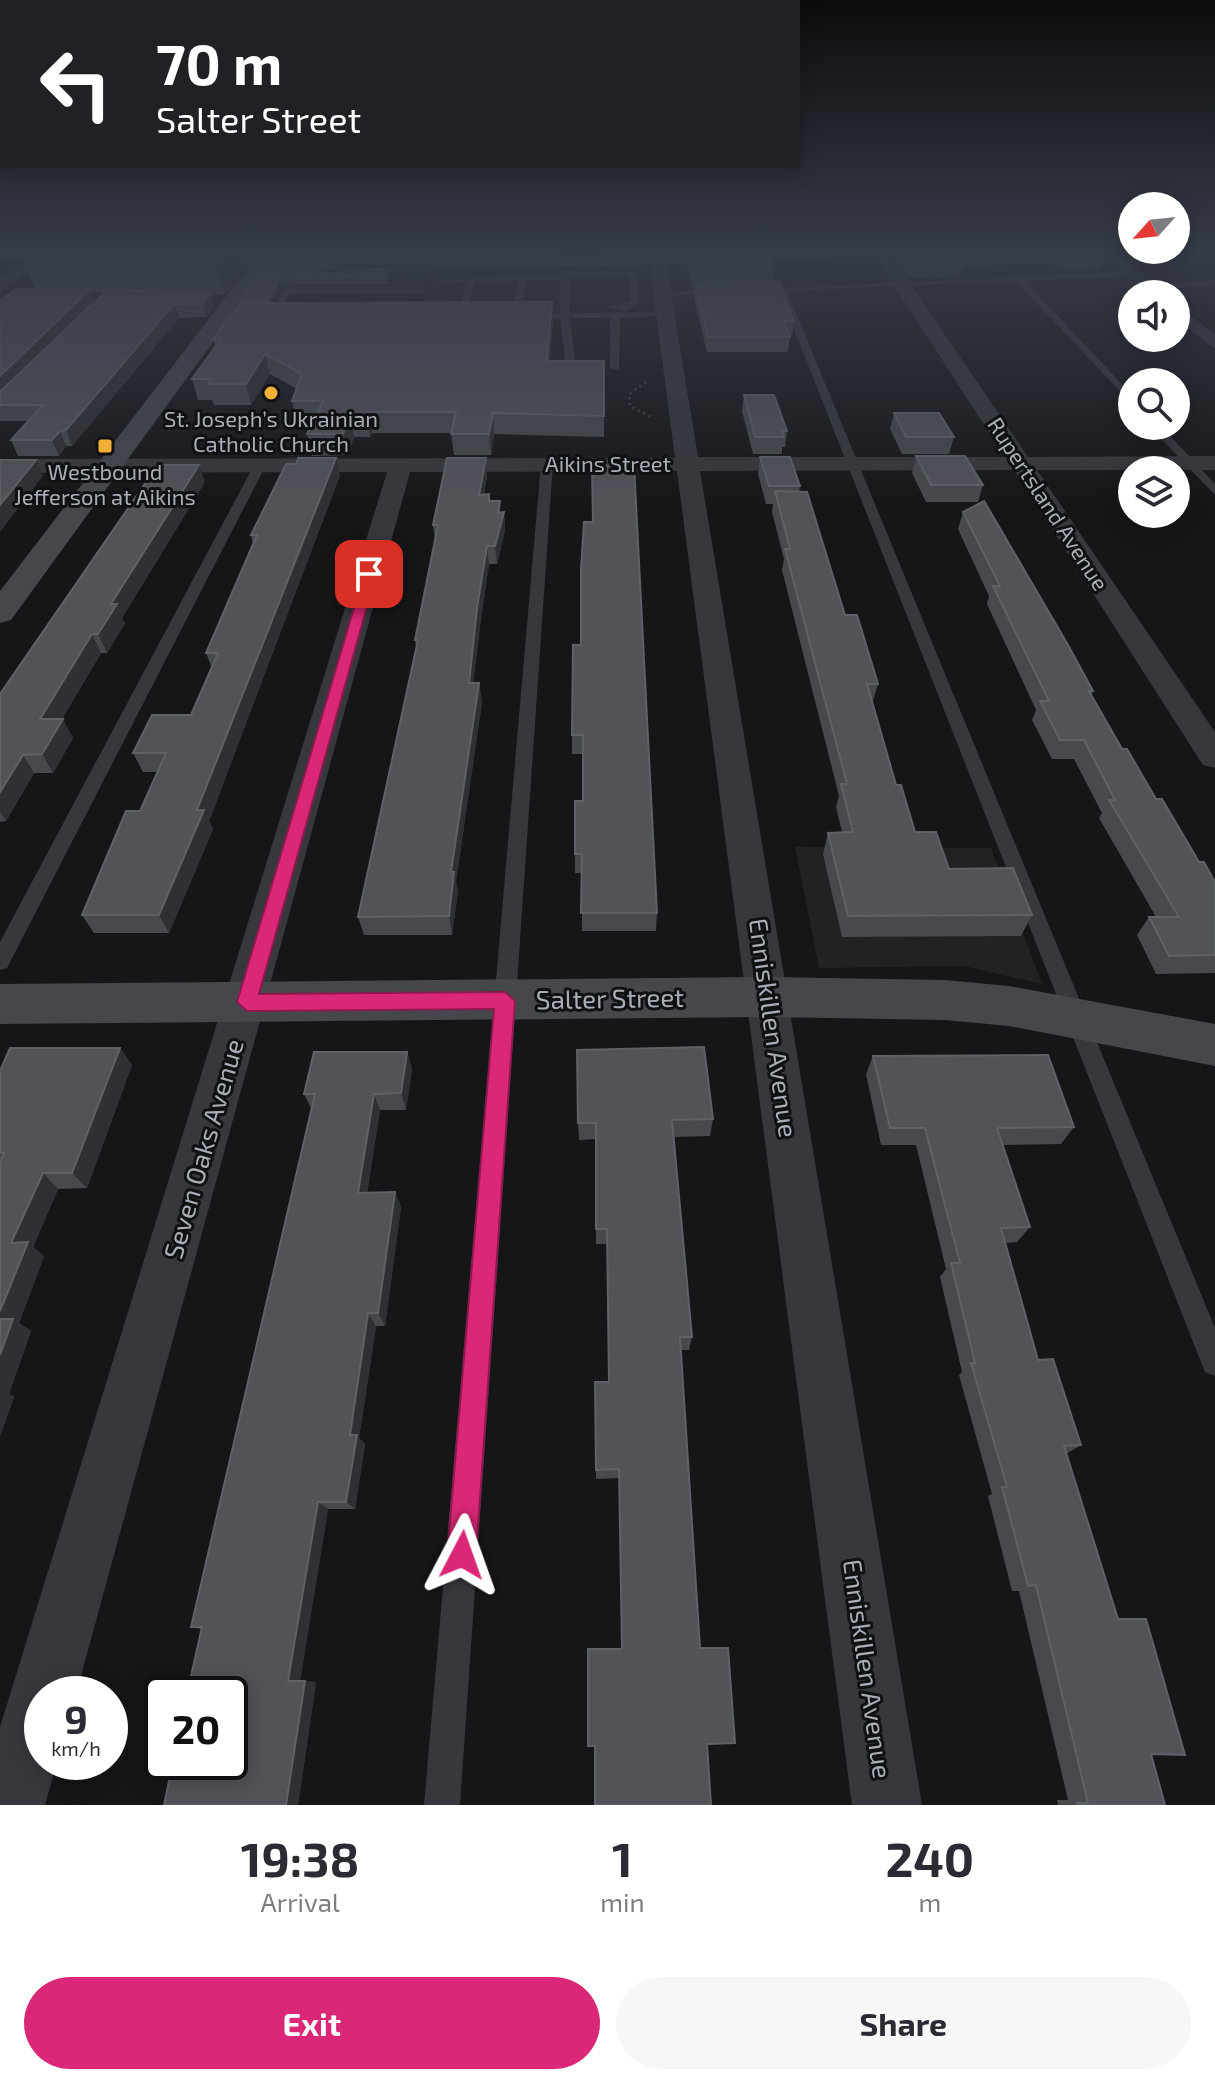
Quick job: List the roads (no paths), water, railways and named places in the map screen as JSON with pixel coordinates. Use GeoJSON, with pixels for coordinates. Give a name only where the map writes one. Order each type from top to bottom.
{"type":"FeatureCollection","features":[{"type":"Feature","properties":{"kind":"street"},"geometry":{"type":"LineString","coordinates":[[0,613],[208,335]]}},
{"type":"Feature","properties":{"kind":"street","name":"Enniskillen Avenue"},"geometry":{"type":"LineString","coordinates":[[671,335],[887,1805]]}},
{"type":"Feature","properties":{"kind":"street","name":"Rupertsland Avenue"},"geometry":{"type":"LineString","coordinates":[[937,335],[1215,757]]}},
{"type":"Feature","properties":{"kind":"street","name":"Aikins Street"},"geometry":{"type":"LineString","coordinates":[[0,466],[1118,463]]}},
{"type":"Feature","properties":{"kind":"street","name":"Aikins Street"},"geometry":{"type":"LineString","coordinates":[[1190,463],[1215,463]]}},
{"type":"Feature","properties":{"kind":"street","name":"Seven Oaks Avenue"},"geometry":{"type":"LineString","coordinates":[[49,1676],[401,464]]}},
{"type":"Feature","properties":{"kind":"street","name":"Salter Street"},"geometry":{"type":"LineString","coordinates":[[0,1004],[770,997],[945,1000],[1009,1006],[1215,1045]]}},
{"type":"Feature","properties":{"kind":"street","name":"Seven Oaks Avenue"},"geometry":{"type":"LineString","coordinates":[[10,1805],[24,1759]]}},
{"type":"Feature","properties":{"kind":"lane"},"geometry":{"type":"LineString","coordinates":[[569,335],[571,368]]}},
{"type":"Feature","properties":{"kind":"lane"},"geometry":{"type":"LineString","coordinates":[[615,335],[615,368]]}},
{"type":"Feature","properties":{"kind":"lane"},"geometry":{"type":"LineString","coordinates":[[800,335],[1080,1021],[1215,1362]]}},
{"type":"Feature","properties":{"kind":"lane"},"geometry":{"type":"LineString","coordinates":[[1071,335],[1118,386]]}},
{"type":"Feature","properties":{"kind":"lane"},"geometry":{"type":"LineString","coordinates":[[1168,440],[1183,456]]}},
{"type":"Feature","properties":{"kind":"lane"},"geometry":{"type":"LineString","coordinates":[[1190,463],[1215,491]]}},
{"type":"Feature","properties":{"kind":"lane"},"geometry":{"type":"LineString","coordinates":[[442,1805],[547,464]]}},
{"type":"Feature","properties":{"kind":"lane"},"geometry":{"type":"LineString","coordinates":[[0,962],[260,465]]}},
{"type":"Feature","properties":{"kind":"place","name":"St. Joseph’s Ukrainian Catholic Church"},"geometry":{"type":"Point","coordinates":[271,393]}},
{"type":"Feature","properties":{"kind":"place","name":"Westbound Jefferson at Aikins"},"geometry":{"type":"Point","coordinates":[105,446]}}]}
